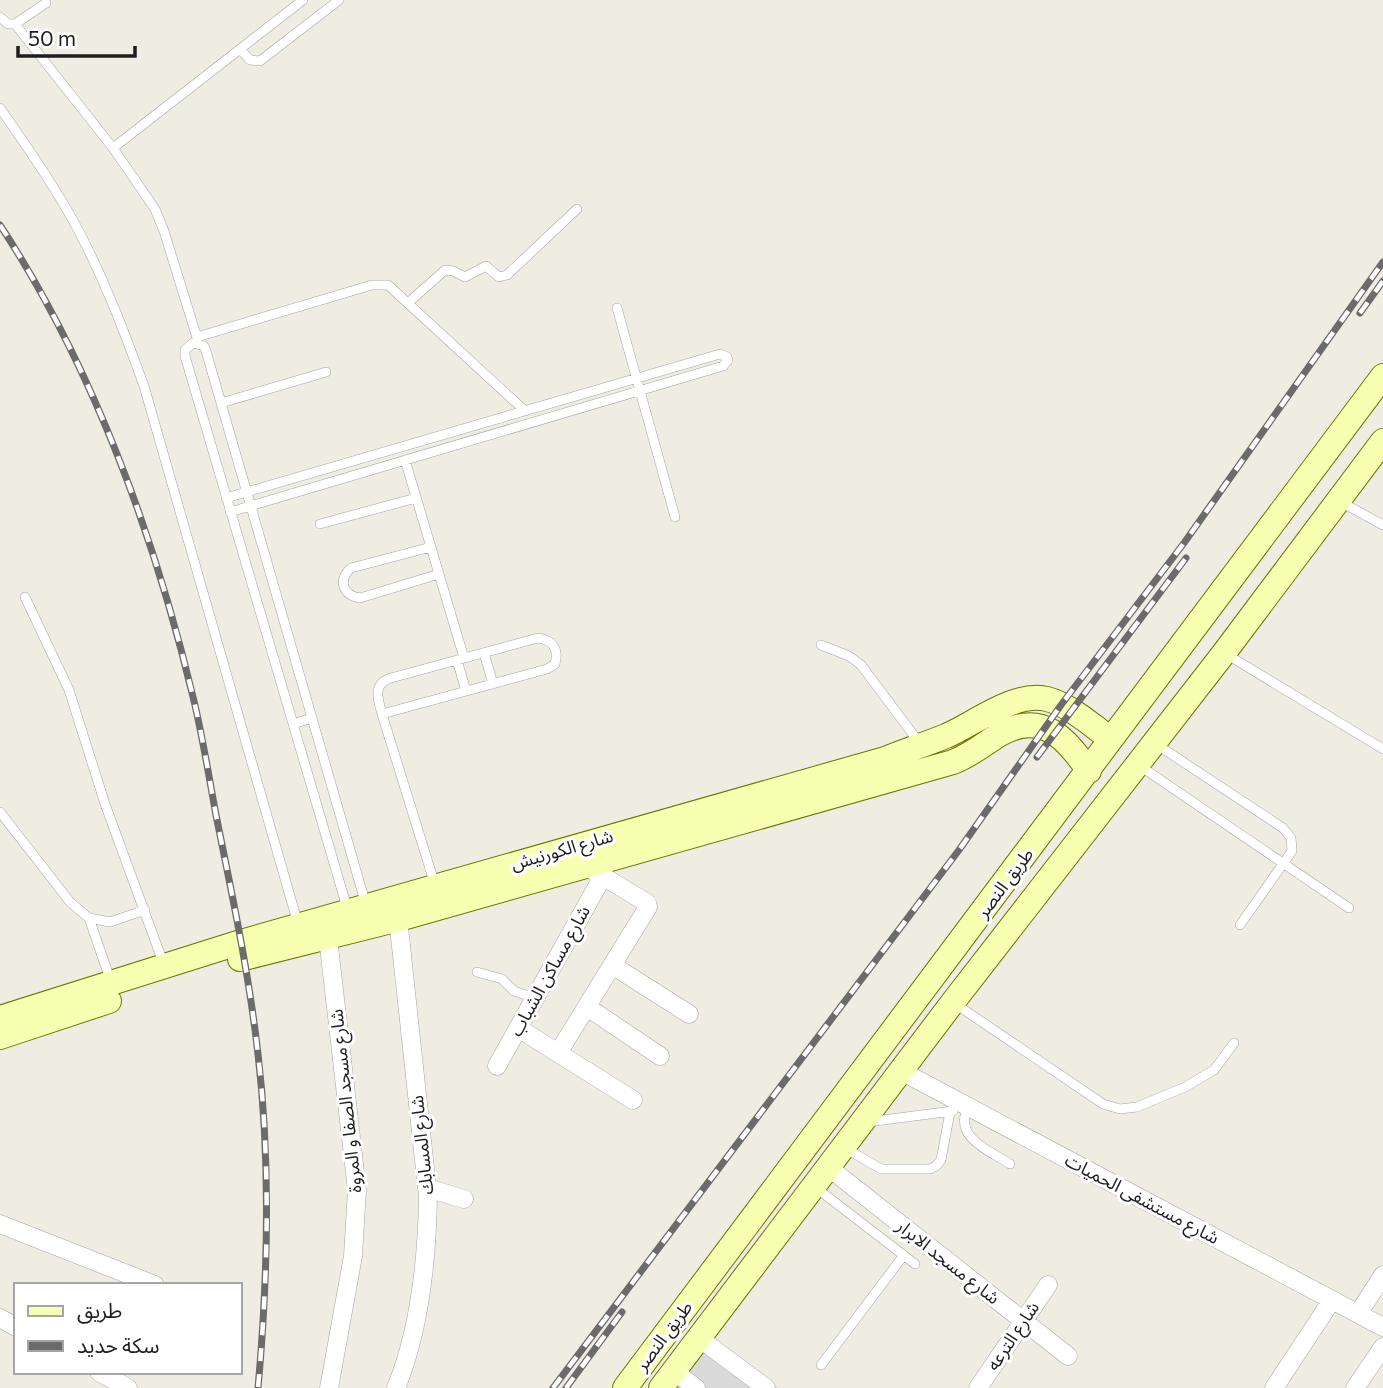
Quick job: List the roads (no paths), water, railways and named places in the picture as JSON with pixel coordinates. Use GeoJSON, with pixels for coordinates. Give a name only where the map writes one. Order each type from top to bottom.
{"type":"FeatureCollection","features":[{"type":"Feature","properties":{"kind":"main road","name":"طريق النصر"},"geometry":{"type":"LineString","coordinates":[[625,1388],[1383,376]]}},
{"type":"Feature","properties":{"kind":"main road","name":"طريق النصر"},"geometry":{"type":"LineString","coordinates":[[668,1379],[953,1002],[1139,765],[1383,441]]}},
{"type":"Feature","properties":{"kind":"main road","name":"شارع الكورنيش"},"geometry":{"type":"LineString","coordinates":[[0,1037],[113,991],[298,926],[357,909],[397,909],[595,871],[924,757],[948,735],[1000,708],[1035,698],[1056,702],[1111,739]]}},
{"type":"Feature","properties":{"kind":"main road","name":"شارع الكورنيش"},"geometry":{"type":"LineString","coordinates":[[167,973],[328,938],[397,909],[436,887],[885,759],[964,757],[1008,730],[1040,726],[1061,736],[1089,771]]}},
{"type":"Feature","properties":{"kind":"main road","name":"شارع الكورنيش"},"geometry":{"type":"LineString","coordinates":[[0,1017],[113,991]]}},
{"type":"Feature","properties":{"kind":"street"},"geometry":{"type":"LineString","coordinates":[[558,1053],[648,905],[595,871]]}},
{"type":"Feature","properties":{"kind":"street","name":"شارع مساكن الشباب"},"geometry":{"type":"LineString","coordinates":[[497,1066],[535,998],[595,871]]}},
{"type":"Feature","properties":{"kind":"street","name":"شارع المسابك"},"geometry":{"type":"LineString","coordinates":[[396,1388],[408,1355],[415,1324],[427,1234],[427,1188],[397,909]]}},
{"type":"Feature","properties":{"kind":"street","name":"شارع مسجد الصفا و المروة"},"geometry":{"type":"LineString","coordinates":[[328,938],[357,1190],[353,1256],[330,1388]]}},
{"type":"Feature","properties":{"kind":"street"},"geometry":{"type":"LineString","coordinates":[[612,965],[688,1014]]}},
{"type":"Feature","properties":{"kind":"street"},"geometry":{"type":"LineString","coordinates":[[587,1007],[660,1056]]}},
{"type":"Feature","properties":{"kind":"street"},"geometry":{"type":"LineString","coordinates":[[518,1028],[633,1100]]}},
{"type":"Feature","properties":{"kind":"street","name":"شارع مستشفى الحميات"},"geometry":{"type":"LineString","coordinates":[[901,1071],[961,1108],[1383,1327]]}},
{"type":"Feature","properties":{"kind":"street","name":"شارع مسجد الابرار"},"geometry":{"type":"LineString","coordinates":[[821,1177],[1068,1356]]}},
{"type":"Feature","properties":{"kind":"street"},"geometry":{"type":"LineString","coordinates":[[427,1188],[464,1199]]}},
{"type":"Feature","properties":{"kind":"street"},"geometry":{"type":"LineString","coordinates":[[0,1224],[150,1283]]}},
{"type":"Feature","properties":{"kind":"street"},"geometry":{"type":"LineString","coordinates":[[1358,1314],[1383,1275]]}},
{"type":"Feature","properties":{"kind":"street","name":"شارع الترعه"},"geometry":{"type":"LineString","coordinates":[[978,1388],[1048,1285]]}},
{"type":"Feature","properties":{"kind":"street"},"geometry":{"type":"LineString","coordinates":[[1274,1388],[1332,1300]]}},
{"type":"Feature","properties":{"kind":"street"},"geometry":{"type":"LineString","coordinates":[[699,1338],[766,1388]]}},
{"type":"Feature","properties":{"kind":"street"},"geometry":{"type":"LineString","coordinates":[[1355,1388],[1383,1347]]}},
{"type":"Feature","properties":{"kind":"street"},"geometry":{"type":"LineString","coordinates":[[99,1378],[128,1388]]}},
{"type":"Feature","properties":{"kind":"street"},"geometry":{"type":"LineString","coordinates":[[668,1379],[696,1388]]}},
{"type":"Feature","properties":{"kind":"lane"},"geometry":{"type":"LineString","coordinates":[[113,148],[303,0]]}},
{"type":"Feature","properties":{"kind":"lane"},"geometry":{"type":"LineString","coordinates":[[240,49],[250,60],[260,61],[339,0]]}},
{"type":"Feature","properties":{"kind":"lane"},"geometry":{"type":"LineString","coordinates":[[0,17],[8,24],[15,24],[46,2]]}},
{"type":"Feature","properties":{"kind":"lane"},"geometry":{"type":"LineString","coordinates":[[15,24],[113,148],[161,221],[198,340],[206,351],[342,823],[357,909]]}},
{"type":"Feature","properties":{"kind":"lane"},"geometry":{"type":"LineString","coordinates":[[0,108],[76,225],[102,277],[124,331],[147,399],[298,926]]}},
{"type":"Feature","properties":{"kind":"lane"},"geometry":{"type":"LineString","coordinates":[[409,302],[445,270],[465,277],[486,266],[499,277],[507,275],[578,209]]}},
{"type":"Feature","properties":{"kind":"lane"},"geometry":{"type":"LineString","coordinates":[[357,909],[323,828],[185,356],[188,346],[198,340],[372,285],[388,285],[525,411]]}},
{"type":"Feature","properties":{"kind":"lane"},"geometry":{"type":"LineString","coordinates":[[617,308],[675,517]]}},
{"type":"Feature","properties":{"kind":"lane"},"geometry":{"type":"LineString","coordinates":[[226,498],[720,354],[728,360],[723,366],[230,512]]}},
{"type":"Feature","properties":{"kind":"lane"},"geometry":{"type":"LineString","coordinates":[[221,403],[326,372]]}},
{"type":"Feature","properties":{"kind":"lane"},"geometry":{"type":"LineString","coordinates":[[512,415],[515,427]]}},
{"type":"Feature","properties":{"kind":"lane"},"geometry":{"type":"LineString","coordinates":[[398,448],[439,574],[461,659],[466,691]]}},
{"type":"Feature","properties":{"kind":"lane"},"geometry":{"type":"LineString","coordinates":[[320,524],[416,498]]}},
{"type":"Feature","properties":{"kind":"lane"},"geometry":{"type":"LineString","coordinates":[[1338,500],[1383,525]]}},
{"type":"Feature","properties":{"kind":"lane"},"geometry":{"type":"LineString","coordinates":[[431,547],[351,568],[342,583],[345,591],[360,598],[439,574]]}},
{"type":"Feature","properties":{"kind":"lane"},"geometry":{"type":"LineString","coordinates":[[25,597],[69,690],[105,804],[167,973]]}},
{"type":"Feature","properties":{"kind":"lane"},"geometry":{"type":"LineString","coordinates":[[382,714],[547,669],[555,664],[557,655],[554,646],[547,639],[538,638],[385,680],[377,690],[382,714],[436,887]]}},
{"type":"Feature","properties":{"kind":"lane"},"geometry":{"type":"LineString","coordinates":[[821,645],[849,656],[861,665],[924,757]]}},
{"type":"Feature","properties":{"kind":"lane"},"geometry":{"type":"LineString","coordinates":[[484,653],[493,684]]}},
{"type":"Feature","properties":{"kind":"lane"},"geometry":{"type":"LineString","coordinates":[[1224,653],[1383,749]]}},
{"type":"Feature","properties":{"kind":"lane"},"geometry":{"type":"LineString","coordinates":[[293,724],[312,718]]}},
{"type":"Feature","properties":{"kind":"lane"},"geometry":{"type":"LineString","coordinates":[[1155,743],[1283,828],[1291,838],[1292,851],[1240,925]]}},
{"type":"Feature","properties":{"kind":"lane"},"geometry":{"type":"LineString","coordinates":[[1139,765],[1349,908]]}},
{"type":"Feature","properties":{"kind":"lane"},"geometry":{"type":"LineString","coordinates":[[0,812],[71,902],[89,918],[113,991]]}},
{"type":"Feature","properties":{"kind":"lane"},"geometry":{"type":"LineString","coordinates":[[323,828],[342,823]]}},
{"type":"Feature","properties":{"kind":"lane"},"geometry":{"type":"LineString","coordinates":[[89,918],[110,922],[145,910]]}},
{"type":"Feature","properties":{"kind":"lane"},"geometry":{"type":"LineString","coordinates":[[477,972],[502,979],[514,991],[535,998]]}},
{"type":"Feature","properties":{"kind":"lane"},"geometry":{"type":"LineString","coordinates":[[953,1002],[1103,1104],[1120,1110],[1137,1107],[1200,1080],[1214,1070],[1234,1042]]}},
{"type":"Feature","properties":{"kind":"lane"},"geometry":{"type":"LineString","coordinates":[[862,1123],[961,1108]]}},
{"type":"Feature","properties":{"kind":"lane"},"geometry":{"type":"LineString","coordinates":[[843,1147],[881,1169],[930,1169],[941,1160],[961,1108]]}},
{"type":"Feature","properties":{"kind":"lane"},"geometry":{"type":"LineString","coordinates":[[961,1108],[969,1138],[1010,1164]]}},
{"type":"Feature","properties":{"kind":"lane"},"geometry":{"type":"LineString","coordinates":[[821,1177],[915,1264]]}},
{"type":"Feature","properties":{"kind":"lane"},"geometry":{"type":"LineString","coordinates":[[821,1365],[904,1255]]}},
{"type":"Feature","properties":{"kind":"railway"},"geometry":{"type":"LineString","coordinates":[[0,225],[64,336],[117,455],[160,577],[197,715],[245,964],[262,1096],[267,1221],[258,1388]]}},
{"type":"Feature","properties":{"kind":"railway"},"geometry":{"type":"LineString","coordinates":[[553,1388],[959,850],[1061,705],[1184,543],[1383,262]]}},
{"type":"Feature","properties":{"kind":"railway"},"geometry":{"type":"LineString","coordinates":[[1360,313],[1383,281]]}},
{"type":"Feature","properties":{"kind":"railway"},"geometry":{"type":"LineString","coordinates":[[1037,757],[1186,558]]}},
{"type":"Feature","properties":{"kind":"railway"},"geometry":{"type":"LineString","coordinates":[[566,1388],[622,1312]]}}]}
